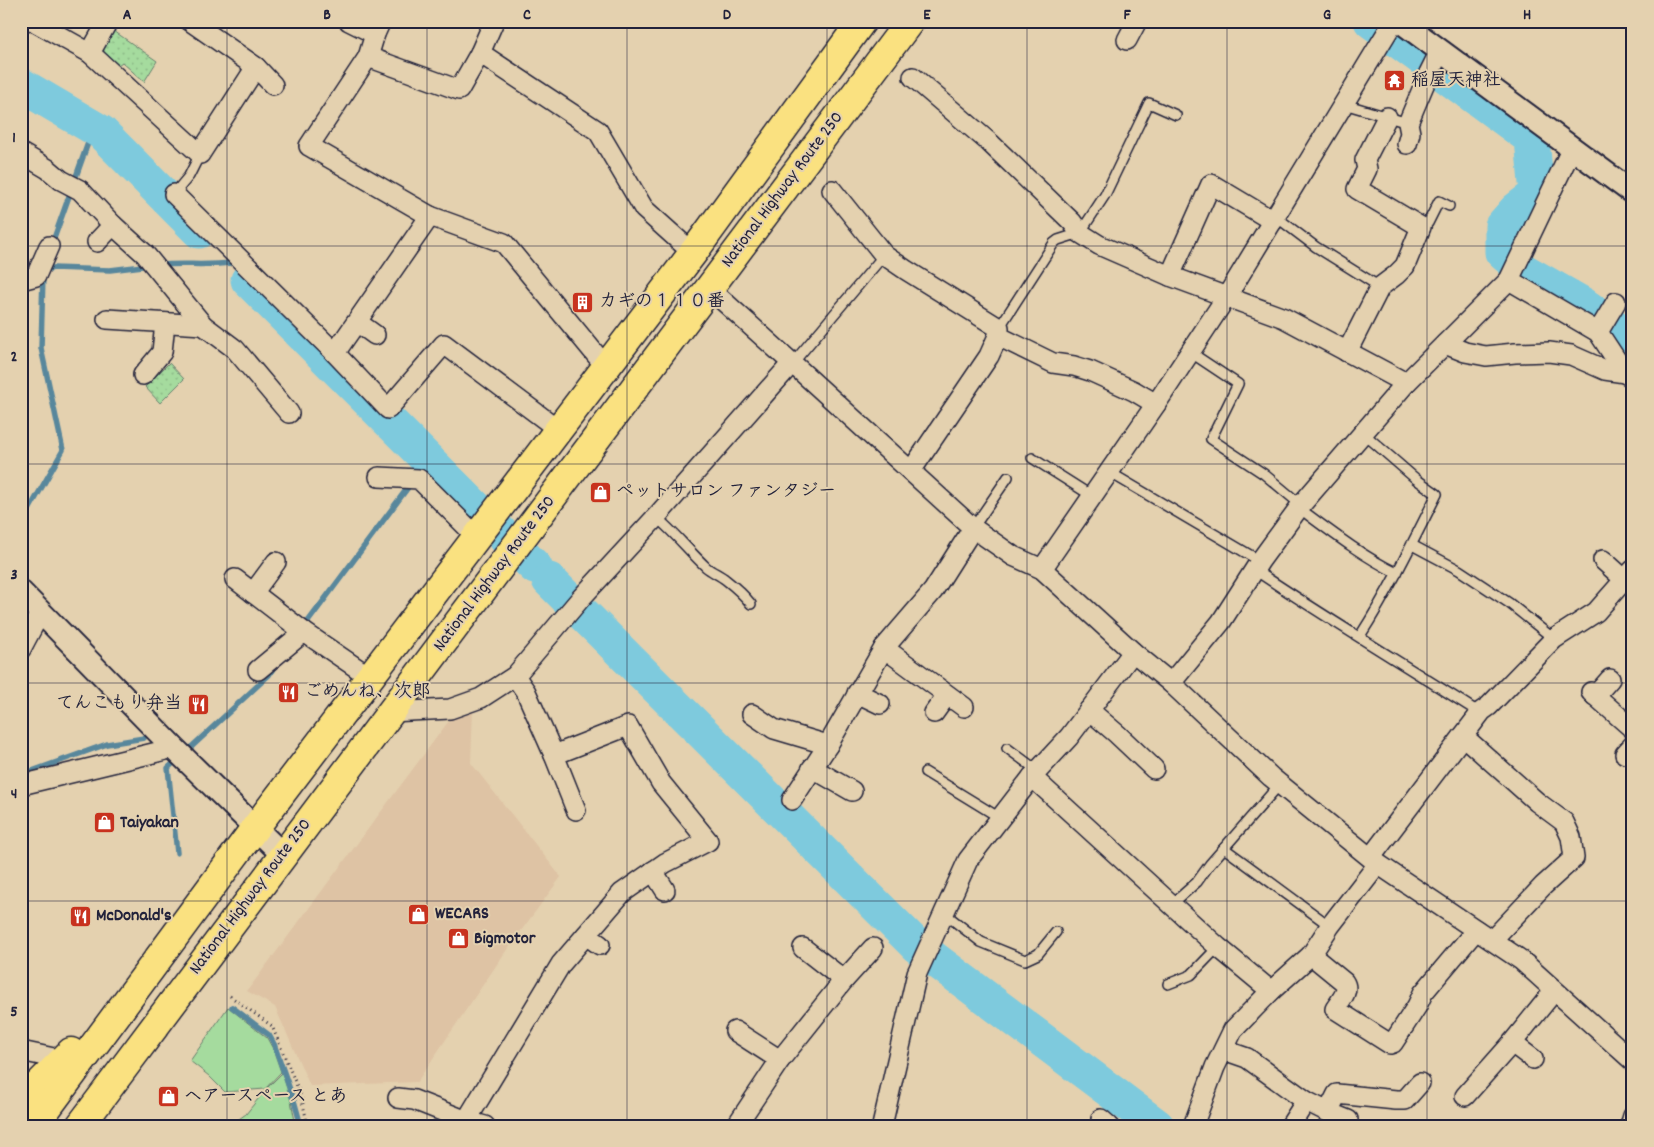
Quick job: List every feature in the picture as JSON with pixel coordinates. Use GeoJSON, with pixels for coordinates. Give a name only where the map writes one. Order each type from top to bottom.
{"type":"FeatureCollection","features":[{"type":"Feature","properties":{"kind":"highway","name":"National Highway Route 250"},"geometry":{"type":"LineString","coordinates":[[34,1126],[255,828],[693,253],[862,21]]}},
{"type":"Feature","properties":{"kind":"highway","name":"National Highway Route 250"},"geometry":{"type":"LineString","coordinates":[[80,1126],[910,21]]}},
{"type":"Feature","properties":{"kind":"highway"},"geometry":{"type":"LineString","coordinates":[[21,1106],[34,1089],[136,987]]}},
{"type":"Feature","properties":{"kind":"highway"},"geometry":{"type":"LineString","coordinates":[[103,1126],[176,996]]}},
{"type":"Feature","properties":{"kind":"street"},"geometry":{"type":"LineString","coordinates":[[33,21],[90,53],[200,154],[256,67]]}},
{"type":"Feature","properties":{"kind":"street"},"geometry":{"type":"LineString","coordinates":[[90,53],[108,21]]}},
{"type":"Feature","properties":{"kind":"street"},"geometry":{"type":"LineString","coordinates":[[190,21],[256,67],[273,84]]}},
{"type":"Feature","properties":{"kind":"street"},"geometry":{"type":"LineString","coordinates":[[349,21],[378,27],[368,57],[309,146],[430,216],[504,244],[606,367]]}},
{"type":"Feature","properties":{"kind":"street"},"geometry":{"type":"LineString","coordinates":[[368,57],[459,90],[480,54],[494,21]]}},
{"type":"Feature","properties":{"kind":"street"},"geometry":{"type":"LineString","coordinates":[[1127,40],[1137,21]]}},
{"type":"Feature","properties":{"kind":"street"},"geometry":{"type":"LineString","coordinates":[[1042,569],[1156,404],[1227,296],[1394,21]]}},
{"type":"Feature","properties":{"kind":"street"},"geometry":{"type":"LineString","coordinates":[[1400,21],[1633,193]]}},
{"type":"Feature","properties":{"kind":"street"},"geometry":{"type":"LineString","coordinates":[[1406,144],[1410,133],[1408,123],[1440,52]]}},
{"type":"Feature","properties":{"kind":"street"},"geometry":{"type":"LineString","coordinates":[[480,54],[598,131],[644,209],[693,253]]}},
{"type":"Feature","properties":{"kind":"street"},"geometry":{"type":"LineString","coordinates":[[913,77],[990,143],[1072,222],[1080,233],[1098,246],[1170,276],[1284,318],[1406,383]]}},
{"type":"Feature","properties":{"kind":"street"},"geometry":{"type":"LineString","coordinates":[[1347,352],[1380,287],[1396,275],[1404,266],[1421,227],[1357,189],[1367,169],[1365,160],[1386,117]]}},
{"type":"Feature","properties":{"kind":"street"},"geometry":{"type":"LineString","coordinates":[[1171,683],[1220,622],[1257,565],[1300,506],[1406,383],[1509,280],[1572,148]]}},
{"type":"Feature","properties":{"kind":"street"},"geometry":{"type":"LineString","coordinates":[[21,153],[48,169],[61,180],[80,190],[112,225],[145,254],[203,326],[235,349],[289,413]]}},
{"type":"Feature","properties":{"kind":"street"},"geometry":{"type":"LineString","coordinates":[[1170,276],[1211,184],[1274,219]]}},
{"type":"Feature","properties":{"kind":"street"},"geometry":{"type":"LineString","coordinates":[[832,190],[884,255],[920,280],[999,332],[1053,363],[1074,366],[1090,371],[1134,391],[1156,404]]}},
{"type":"Feature","properties":{"kind":"street"},"geometry":{"type":"LineString","coordinates":[[174,194],[335,353],[388,409],[444,344],[559,430]]}},
{"type":"Feature","properties":{"kind":"street"},"geometry":{"type":"LineString","coordinates":[[335,353],[430,216]]}},
{"type":"Feature","properties":{"kind":"street"},"geometry":{"type":"LineString","coordinates":[[97,242],[112,225]]}},
{"type":"Feature","properties":{"kind":"street"},"geometry":{"type":"LineString","coordinates":[[32,274],[49,246]]}},
{"type":"Feature","properties":{"kind":"street"},"geometry":{"type":"LineString","coordinates":[[1509,280],[1598,332],[1629,376]]}},
{"type":"Feature","properties":{"kind":"street"},"geometry":{"type":"LineString","coordinates":[[710,289],[973,528],[1013,556],[1042,569],[1133,652],[1171,683],[1280,784],[1374,861],[1521,960],[1633,1061]]}},
{"type":"Feature","properties":{"kind":"street"},"geometry":{"type":"LineString","coordinates":[[1598,332],[1616,302]]}},
{"type":"Feature","properties":{"kind":"street"},"geometry":{"type":"LineString","coordinates":[[107,319],[203,326]]}},
{"type":"Feature","properties":{"kind":"street"},"geometry":{"type":"LineString","coordinates":[[356,322],[375,335]]}},
{"type":"Feature","properties":{"kind":"street"},"geometry":{"type":"LineString","coordinates":[[144,375],[162,352],[165,323]]}},
{"type":"Feature","properties":{"kind":"street"},"geometry":{"type":"LineString","coordinates":[[911,471],[990,356],[999,332]]}},
{"type":"Feature","properties":{"kind":"street"},"geometry":{"type":"LineString","coordinates":[[1445,344],[1465,352],[1486,356],[1515,352],[1549,352],[1571,355],[1606,370],[1629,376]]}},
{"type":"Feature","properties":{"kind":"street"},"geometry":{"type":"LineString","coordinates":[[390,712],[450,708],[482,698],[515,676],[581,598],[656,517],[792,362]]}},
{"type":"Feature","properties":{"kind":"street"},"geometry":{"type":"LineString","coordinates":[[379,477],[419,479],[479,535]]}},
{"type":"Feature","properties":{"kind":"street"},"geometry":{"type":"LineString","coordinates":[[792,800],[828,745],[884,648],[933,591],[973,528]]}},
{"type":"Feature","properties":{"kind":"street"},"geometry":{"type":"LineString","coordinates":[[1193,1126],[1215,1067],[1233,1030],[1311,955],[1374,861],[1482,711],[1554,639],[1596,612],[1629,574],[1603,560]]}},
{"type":"Feature","properties":{"kind":"street"},"geometry":{"type":"LineString","coordinates":[[253,593],[276,562]]}},
{"type":"Feature","properties":{"kind":"street"},"geometry":{"type":"LineString","coordinates":[[235,579],[304,632],[370,677]]}},
{"type":"Feature","properties":{"kind":"street"},"geometry":{"type":"LineString","coordinates":[[21,592],[174,748],[284,856]]}},
{"type":"Feature","properties":{"kind":"street"},"geometry":{"type":"LineString","coordinates":[[21,649],[40,611]]}},
{"type":"Feature","properties":{"kind":"street"},"geometry":{"type":"LineString","coordinates":[[258,670],[304,632]]}},
{"type":"Feature","properties":{"kind":"street"},"geometry":{"type":"LineString","coordinates":[[884,648],[964,707]]}},
{"type":"Feature","properties":{"kind":"street"},"geometry":{"type":"LineString","coordinates":[[882,1126],[917,973],[968,860],[1035,774],[1069,737],[1133,652]]}},
{"type":"Feature","properties":{"kind":"street"},"geometry":{"type":"LineString","coordinates":[[515,676],[526,692],[576,810]]}},
{"type":"Feature","properties":{"kind":"street"},"geometry":{"type":"LineString","coordinates":[[1610,679],[1593,694],[1633,729]]}},
{"type":"Feature","properties":{"kind":"street"},"geometry":{"type":"LineString","coordinates":[[857,693],[880,704]]}},
{"type":"Feature","properties":{"kind":"street"},"geometry":{"type":"LineString","coordinates":[[934,713],[948,695]]}},
{"type":"Feature","properties":{"kind":"street"},"geometry":{"type":"LineString","coordinates":[[1089,710],[1154,769]]}},
{"type":"Feature","properties":{"kind":"street"},"geometry":{"type":"LineString","coordinates":[[752,714],[774,729],[828,745]]}},
{"type":"Feature","properties":{"kind":"street"},"geometry":{"type":"LineString","coordinates":[[465,1123],[561,964],[593,940],[622,893],[665,863],[712,847],[661,783],[628,726],[554,755]]}},
{"type":"Feature","properties":{"kind":"street"},"geometry":{"type":"LineString","coordinates":[[1463,736],[1537,802],[1564,822],[1571,837],[1574,858],[1543,886],[1492,940]]}},
{"type":"Feature","properties":{"kind":"street"},"geometry":{"type":"LineString","coordinates":[[21,785],[174,748]]}},
{"type":"Feature","properties":{"kind":"street"},"geometry":{"type":"LineString","coordinates":[[812,768],[852,791]]}},
{"type":"Feature","properties":{"kind":"street"},"geometry":{"type":"LineString","coordinates":[[1035,774],[1171,905],[1218,947],[1272,991]]}},
{"type":"Feature","properties":{"kind":"street"},"geometry":{"type":"LineString","coordinates":[[653,871],[664,890]]}},
{"type":"Feature","properties":{"kind":"street"},"geometry":{"type":"LineString","coordinates":[[1311,955],[1347,986],[1347,991],[1335,1009],[1390,1044],[1417,1006],[1423,993],[1476,930]]}},
{"type":"Feature","properties":{"kind":"street"},"geometry":{"type":"LineString","coordinates":[[803,948],[844,980]]}},
{"type":"Feature","properties":{"kind":"street"},"geometry":{"type":"LineString","coordinates":[[736,1126],[780,1060],[844,980],[874,948]]}},
{"type":"Feature","properties":{"kind":"street"},"geometry":{"type":"LineString","coordinates":[[1465,1096],[1512,1043],[1554,991]]}},
{"type":"Feature","properties":{"kind":"street"},"geometry":{"type":"LineString","coordinates":[[735,1031],[780,1060]]}},
{"type":"Feature","properties":{"kind":"street"},"geometry":{"type":"LineString","coordinates":[[1512,1043],[1533,1059]]}},
{"type":"Feature","properties":{"kind":"street"},"geometry":{"type":"LineString","coordinates":[[21,1050],[63,1060]]}},
{"type":"Feature","properties":{"kind":"street"},"geometry":{"type":"LineString","coordinates":[[1224,1050],[1247,1058],[1306,1101],[1348,1120],[1348,1126]]}},
{"type":"Feature","properties":{"kind":"street"},"geometry":{"type":"LineString","coordinates":[[1328,1112],[1337,1094],[1405,1100],[1420,1083]]}},
{"type":"Feature","properties":{"kind":"street"},"geometry":{"type":"LineString","coordinates":[[398,1098],[414,1100],[465,1123],[485,1126]]}},
{"type":"Feature","properties":{"kind":"street"},"geometry":{"type":"LineString","coordinates":[[1290,1126],[1306,1101]]}},
{"type":"Feature","properties":{"kind":"street"},"geometry":{"type":"LineString","coordinates":[[1630,1126],[1633,1116]]}},
{"type":"Feature","properties":{"kind":"lane"},"geometry":{"type":"LineString","coordinates":[[999,332],[1054,243],[1080,233],[1105,195],[1149,102],[1176,115]]}},
{"type":"Feature","properties":{"kind":"lane"},"geometry":{"type":"LineString","coordinates":[[1344,104],[1408,123]]}},
{"type":"Feature","properties":{"kind":"lane"},"geometry":{"type":"LineString","coordinates":[[174,194],[189,176],[200,154]]}},
{"type":"Feature","properties":{"kind":"lane"},"geometry":{"type":"LineString","coordinates":[[1421,227],[1428,223],[1439,201],[1448,206]]}},
{"type":"Feature","properties":{"kind":"lane"},"geometry":{"type":"LineString","coordinates":[[1274,219],[1380,287]]}},
{"type":"Feature","properties":{"kind":"lane"},"geometry":{"type":"LineString","coordinates":[[792,362],[798,358],[884,255]]}},
{"type":"Feature","properties":{"kind":"lane"},"geometry":{"type":"LineString","coordinates":[[1190,352],[1238,384],[1211,439],[1264,474],[1300,506],[1382,566],[1397,573]]}},
{"type":"Feature","properties":{"kind":"lane"},"geometry":{"type":"LineString","coordinates":[[1360,636],[1379,607],[1437,494],[1416,480],[1363,433]]}},
{"type":"Feature","properties":{"kind":"lane"},"geometry":{"type":"LineString","coordinates":[[1032,458],[1092,496]]}},
{"type":"Feature","properties":{"kind":"lane"},"geometry":{"type":"LineString","coordinates":[[1109,472],[1257,565],[1324,616],[1360,636],[1472,708],[1482,711]]}},
{"type":"Feature","properties":{"kind":"lane"},"geometry":{"type":"LineString","coordinates":[[973,528],[1008,477]]}},
{"type":"Feature","properties":{"kind":"lane"},"geometry":{"type":"LineString","coordinates":[[656,517],[672,530],[708,568],[744,594],[751,604]]}},
{"type":"Feature","properties":{"kind":"lane"},"geometry":{"type":"LineString","coordinates":[[1412,545],[1460,570],[1509,603],[1554,639]]}},
{"type":"Feature","properties":{"kind":"lane"},"geometry":{"type":"LineString","coordinates":[[1007,748],[1035,774]]}},
{"type":"Feature","properties":{"kind":"lane"},"geometry":{"type":"LineString","coordinates":[[925,772],[1000,818]]}},
{"type":"Feature","properties":{"kind":"lane"},"geometry":{"type":"LineString","coordinates":[[1171,905],[1196,882],[1280,784]]}},
{"type":"Feature","properties":{"kind":"lane"},"geometry":{"type":"LineString","coordinates":[[1224,848],[1330,926]]}},
{"type":"Feature","properties":{"kind":"lane"},"geometry":{"type":"LineString","coordinates":[[944,913],[981,942],[1025,960],[1038,954],[1056,932]]}},
{"type":"Feature","properties":{"kind":"lane"},"geometry":{"type":"LineString","coordinates":[[1168,984],[1191,975],[1218,947]]}},
{"type":"Feature","properties":{"kind":"path"},"geometry":{"type":"LineString","coordinates":[[230,996],[272,1026],[301,1096],[308,1126]]}},
{"type":"Feature","properties":{"kind":"shaded area","name":"WECARS"},"geometry":{"type":"Polygon","coordinates":[[[473,709],[471,763],[561,877],[506,951],[417,1082],[310,1086],[275,1007],[247,991],[451,718],[473,709]]]}},
{"type":"Feature","properties":{"kind":"green space"},"geometry":{"type":"Polygon","coordinates":[[[111,29],[157,61],[144,82],[122,62],[118,65],[104,54],[103,41],[111,29]]]}},
{"type":"Feature","properties":{"kind":"green space"},"geometry":{"type":"Polygon","coordinates":[[[169,363],[184,379],[160,403],[145,387],[169,363]]]}},
{"type":"Feature","properties":{"kind":"green space"},"geometry":{"type":"Polygon","coordinates":[[[228,1007],[267,1038],[273,1049],[281,1072],[265,1089],[225,1092],[190,1061],[228,1007]]]}},
{"type":"Feature","properties":{"kind":"green space"},"geometry":{"type":"Polygon","coordinates":[[[282,1073],[291,1101],[296,1126],[229,1126],[246,1114],[282,1073]]]}},
{"type":"Feature","properties":{"kind":"waterway"},"geometry":{"type":"LineString","coordinates":[[1371,21],[1532,139],[1537,194],[1516,210],[1502,226],[1502,252],[1524,271],[1584,305],[1621,331],[1633,337]]}},
{"type":"Feature","properties":{"kind":"waterway"},"geometry":{"type":"LineString","coordinates":[[21,85],[101,132],[199,231]]}},
{"type":"Feature","properties":{"kind":"waterway"},"geometry":{"type":"LineString","coordinates":[[21,92],[52,110],[89,140],[52,244]]}},
{"type":"Feature","properties":{"kind":"waterway"},"geometry":{"type":"LineString","coordinates":[[160,265],[231,263]]}},
{"type":"Feature","properties":{"kind":"waterway"},"geometry":{"type":"LineString","coordinates":[[43,271],[53,268],[110,270],[151,265]]}},
{"type":"Feature","properties":{"kind":"waterway"},"geometry":{"type":"LineString","coordinates":[[21,524],[63,450],[41,348],[43,275]]}},
{"type":"Feature","properties":{"kind":"waterway"},"geometry":{"type":"LineString","coordinates":[[248,280],[535,567]]}},
{"type":"Feature","properties":{"kind":"waterway"},"geometry":{"type":"LineString","coordinates":[[418,475],[428,461]]}},
{"type":"Feature","properties":{"kind":"waterway"},"geometry":{"type":"LineString","coordinates":[[304,627],[412,482]]}},
{"type":"Feature","properties":{"kind":"waterway"},"geometry":{"type":"LineString","coordinates":[[549,580],[917,946],[1157,1126]]}},
{"type":"Feature","properties":{"kind":"waterway"},"geometry":{"type":"LineString","coordinates":[[186,752],[269,675],[274,667]]}},
{"type":"Feature","properties":{"kind":"waterway"},"geometry":{"type":"LineString","coordinates":[[21,775],[107,744],[144,738]]}},
{"type":"Feature","properties":{"kind":"waterway"},"geometry":{"type":"LineString","coordinates":[[177,853],[168,768],[179,758]]}},
{"type":"Feature","properties":{"kind":"waterway"},"geometry":{"type":"LineString","coordinates":[[232,1007],[269,1035],[274,1044],[301,1126]]}},
{"type":"Feature","properties":{"kind":"place","name":"稲屋天神社"},"geometry":{"type":"Point","coordinates":[1395,81]}},
{"type":"Feature","properties":{"kind":"place","name":"カギの１１０番"},"geometry":{"type":"Point","coordinates":[583,302]}},
{"type":"Feature","properties":{"kind":"place","name":"ペットサロン ファンタジー"},"geometry":{"type":"Point","coordinates":[600,492]}},
{"type":"Feature","properties":{"kind":"place","name":"ごめんね、次郎"},"geometry":{"type":"Point","coordinates":[288,692]}},
{"type":"Feature","properties":{"kind":"place","name":"てんこもり弁当"},"geometry":{"type":"Point","coordinates":[198,704]}},
{"type":"Feature","properties":{"kind":"place","name":"Taiyakan"},"geometry":{"type":"Point","coordinates":[104,823]}},
{"type":"Feature","properties":{"kind":"place","name":"WECARS"},"geometry":{"type":"Point","coordinates":[419,914]}},
{"type":"Feature","properties":{"kind":"place","name":"McDonald's"},"geometry":{"type":"Point","coordinates":[80,916]}},
{"type":"Feature","properties":{"kind":"place","name":"Bigmotor"},"geometry":{"type":"Point","coordinates":[458,939]}},
{"type":"Feature","properties":{"kind":"place","name":"ヘアースペース とあ"},"geometry":{"type":"Point","coordinates":[168,1097]}}]}
